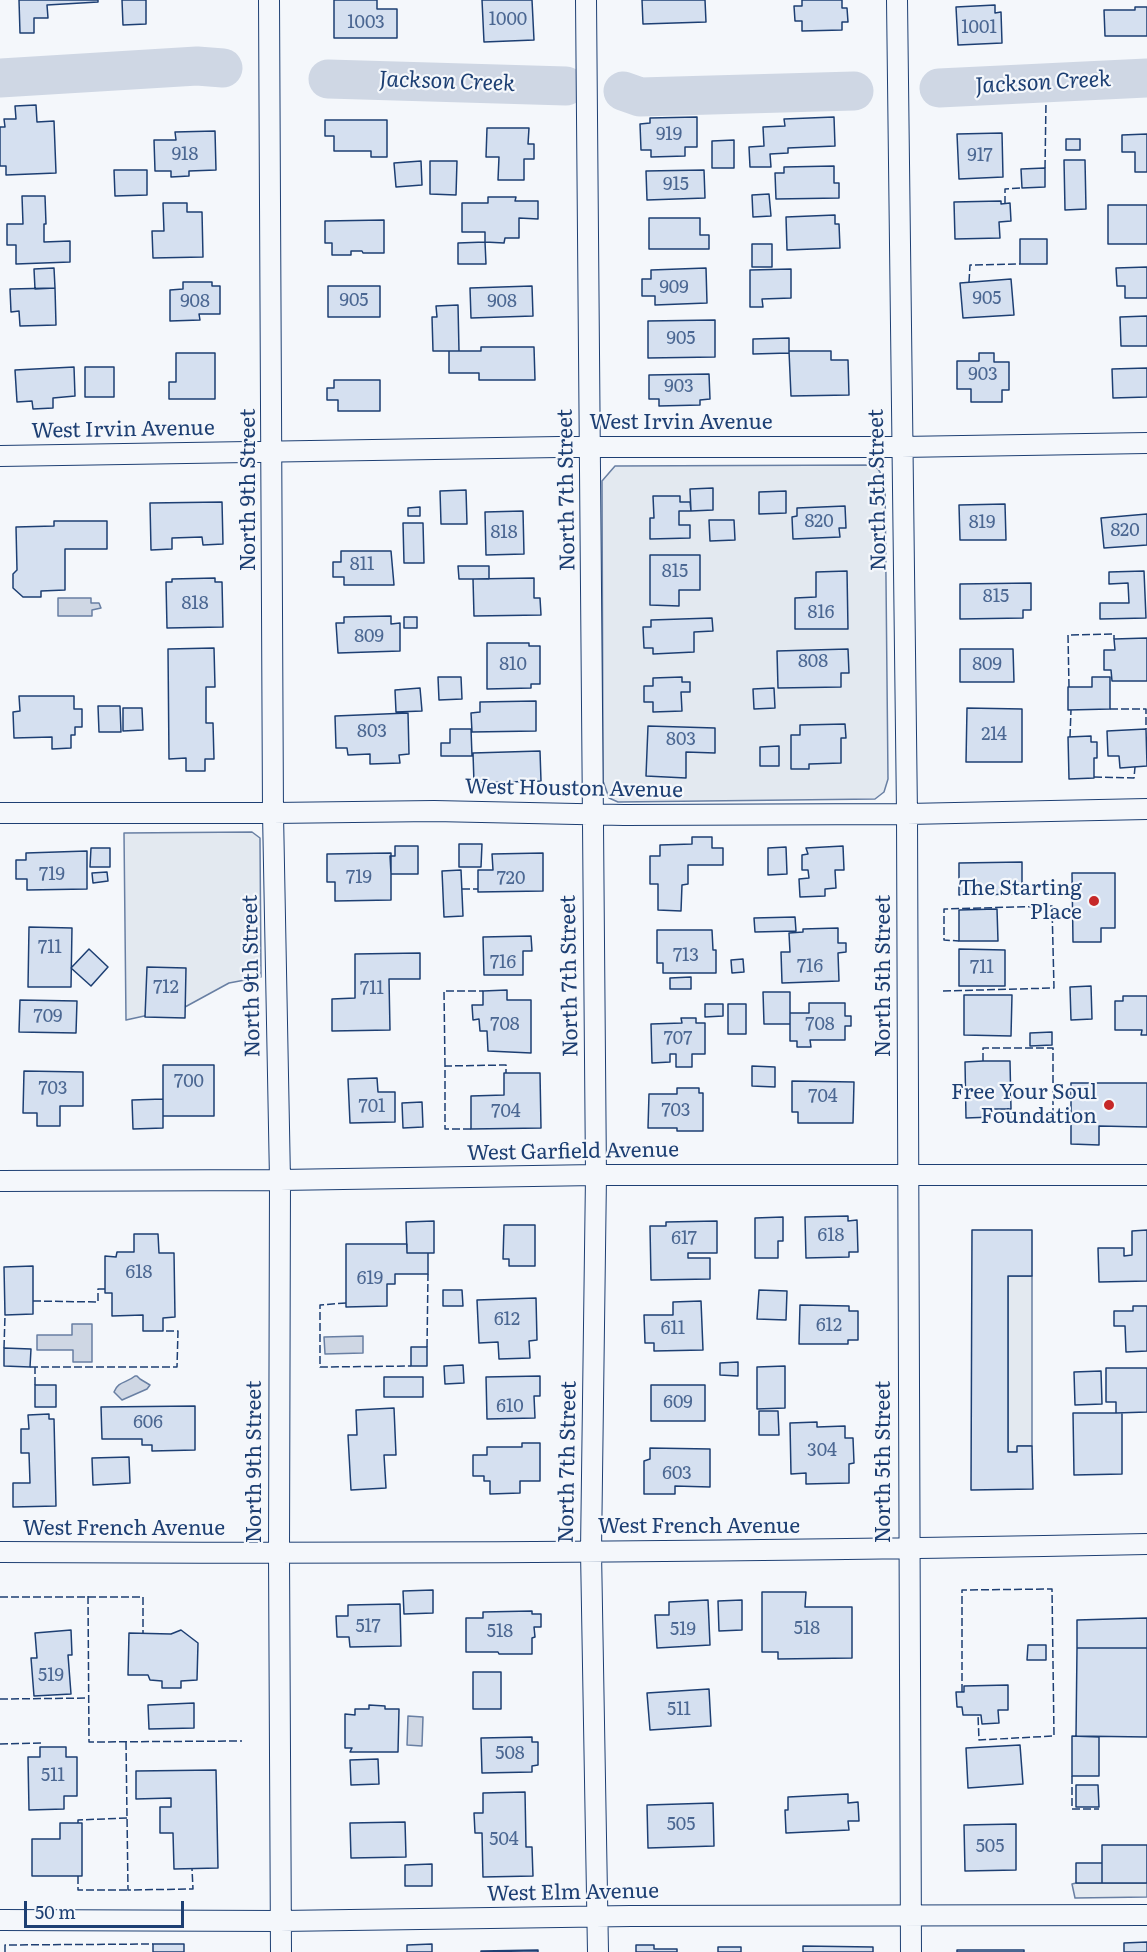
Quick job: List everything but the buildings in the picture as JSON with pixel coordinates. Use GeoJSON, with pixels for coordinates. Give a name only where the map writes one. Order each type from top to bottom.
{"type":"FeatureCollection","features":[{"type":"Feature","properties":{"kind":"street","name":"North 9th Street"},"geometry":{"type":"LineString","coordinates":[[269,0],[273,813],[280,1180],[281,1952]]}},
{"type":"Feature","properties":{"kind":"street","name":"North 7th Street"},"geometry":{"type":"LineString","coordinates":[[586,0],[596,1175],[591,1551],[598,1952]]}},
{"type":"Feature","properties":{"kind":"street","name":"North 5th Street"},"geometry":{"type":"LineString","coordinates":[[897,0],[907,814],[911,1952]]}},
{"type":"Feature","properties":{"kind":"street","name":"West Irvin Avenue"},"geometry":{"type":"LineString","coordinates":[[0,456],[590,447],[901,447],[1147,443]]}},
{"type":"Feature","properties":{"kind":"street","name":"West Houston Avenue"},"geometry":{"type":"LineString","coordinates":[[0,813],[434,811],[592,815],[907,814],[1147,809]]}},
{"type":"Feature","properties":{"kind":"street","name":"West Garfield Avenue"},"geometry":{"type":"LineString","coordinates":[[0,1181],[280,1180],[596,1175],[1147,1175]]}},
{"type":"Feature","properties":{"kind":"street","name":"West French Avenue"},"geometry":{"type":"LineString","coordinates":[[0,1552],[279,1554],[908,1549],[1147,1544]]}},
{"type":"Feature","properties":{"kind":"street","name":"West Elm Avenue"},"geometry":{"type":"LineString","coordinates":[[0,1920],[280,1921],[598,1916],[1147,1915]]}},
{"type":"Feature","properties":{"kind":"shaded area"},"geometry":{"type":"Polygon","coordinates":[[[872,465],[878,469],[885,480],[888,779],[884,792],[875,799],[618,802],[609,798],[603,781],[602,481],[615,466],[872,465]]]}},
{"type":"Feature","properties":{"kind":"shaded area"},"geometry":{"type":"Polygon","coordinates":[[[58,598],[91,598],[91,603],[99,603],[101,608],[92,610],[92,616],[58,616],[58,598]]]}},
{"type":"Feature","properties":{"kind":"shaded area"},"geometry":{"type":"Polygon","coordinates":[[[252,832],[260,838],[261,977],[229,983],[185,1007],[126,1020],[124,833],[252,832]]]}},
{"type":"Feature","properties":{"kind":"shaded area"},"geometry":{"type":"Polygon","coordinates":[[[1008,1276],[1032,1276],[1032,1446],[1018,1446],[1017,1452],[1008,1452],[1008,1276]]]}},
{"type":"Feature","properties":{"kind":"shaded area"},"geometry":{"type":"Polygon","coordinates":[[[72,1324],[92,1324],[92,1362],[73,1362],[73,1350],[37,1350],[37,1335],[72,1335],[72,1324]]]}},
{"type":"Feature","properties":{"kind":"shaded area"},"geometry":{"type":"Polygon","coordinates":[[[363,1336],[363,1353],[325,1354],[324,1337],[363,1336]]]}},
{"type":"Feature","properties":{"kind":"shaded area"},"geometry":{"type":"Polygon","coordinates":[[[135,1376],[150,1385],[147,1389],[122,1400],[114,1392],[116,1388],[135,1376]]]}},
{"type":"Feature","properties":{"kind":"shaded area"},"geometry":{"type":"Polygon","coordinates":[[[408,1716],[423,1717],[422,1746],[407,1745],[408,1716]]]}},
{"type":"Feature","properties":{"kind":"shaded area"},"geometry":{"type":"Polygon","coordinates":[[[1147,1883],[1147,1897],[1075,1898],[1072,1884],[1147,1883]]]}},
{"type":"Feature","properties":{"kind":"waterway","name":"Jackson Creek"},"geometry":{"type":"LineString","coordinates":[[0,78],[197,66],[223,68]]}},
{"type":"Feature","properties":{"kind":"waterway","name":"Jackson Creek"},"geometry":{"type":"LineString","coordinates":[[939,88],[1147,78]]}},
{"type":"Feature","properties":{"kind":"waterway","name":"Jackson Creek"},"geometry":{"type":"LineString","coordinates":[[328,79],[566,86]]}},
{"type":"Feature","properties":{"kind":"waterway","name":"Jackson Creek"},"geometry":{"type":"LineString","coordinates":[[623,91],[640,97],[854,91]]}},
{"type":"Feature","properties":{"kind":"fence"},"geometry":{"type":"LineString","coordinates":[[1045,168],[1046,102]]}},
{"type":"Feature","properties":{"kind":"fence"},"geometry":{"type":"LineString","coordinates":[[1005,204],[1005,189],[1022,188]]}},
{"type":"Feature","properties":{"kind":"fence"},"geometry":{"type":"LineString","coordinates":[[969,282],[970,265],[1020,264]]}},
{"type":"Feature","properties":{"kind":"fence"},"geometry":{"type":"LineString","coordinates":[[1069,687],[1068,635],[1114,634],[1114,639]]}},
{"type":"Feature","properties":{"kind":"fence"},"geometry":{"type":"LineString","coordinates":[[1110,709],[1146,709],[1146,729]]}},
{"type":"Feature","properties":{"kind":"fence"},"geometry":{"type":"LineString","coordinates":[[1070,737],[1071,710]]}},
{"type":"Feature","properties":{"kind":"fence"},"geometry":{"type":"LineString","coordinates":[[1094,777],[1134,778],[1135,767]]}},
{"type":"Feature","properties":{"kind":"fence"},"geometry":{"type":"LineString","coordinates":[[462,889],[478,889]]}},
{"type":"Feature","properties":{"kind":"fence"},"geometry":{"type":"LineString","coordinates":[[943,991],[1054,988],[1052,906],[944,909],[944,940],[959,941]]}},
{"type":"Feature","properties":{"kind":"fence"},"geometry":{"type":"LineString","coordinates":[[445,1066],[444,991],[483,991]]}},
{"type":"Feature","properties":{"kind":"fence"},"geometry":{"type":"LineString","coordinates":[[983,1061],[983,1048],[1053,1048],[1053,1116],[1008,1117],[1008,1108]]}},
{"type":"Feature","properties":{"kind":"fence"},"geometry":{"type":"LineString","coordinates":[[471,1129],[445,1129],[445,1066],[506,1065],[506,1073]]}},
{"type":"Feature","properties":{"kind":"fence"},"geometry":{"type":"LineString","coordinates":[[427,1347],[428,1274]]}},
{"type":"Feature","properties":{"kind":"fence"},"geometry":{"type":"LineString","coordinates":[[33,1301],[98,1302],[98,1289],[105,1289]]}},
{"type":"Feature","properties":{"kind":"fence"},"geometry":{"type":"LineString","coordinates":[[346,1303],[320,1305],[320,1367],[411,1366]]}},
{"type":"Feature","properties":{"kind":"fence"},"geometry":{"type":"LineString","coordinates":[[4,1348],[5,1315]]}},
{"type":"Feature","properties":{"kind":"fence"},"geometry":{"type":"LineString","coordinates":[[30,1367],[177,1367],[178,1331],[163,1331]]}},
{"type":"Feature","properties":{"kind":"fence"},"geometry":{"type":"LineString","coordinates":[[35,1367],[35,1385]]}},
{"type":"Feature","properties":{"kind":"fence"},"geometry":{"type":"LineString","coordinates":[[962,1692],[962,1590],[1052,1589],[1054,1736],[979,1740],[978,1715]]}},
{"type":"Feature","properties":{"kind":"fence"},"geometry":{"type":"LineString","coordinates":[[88,1596],[89,1742],[242,1741]]}},
{"type":"Feature","properties":{"kind":"fence"},"geometry":{"type":"LineString","coordinates":[[0,1597],[143,1597],[143,1633]]}},
{"type":"Feature","properties":{"kind":"fence"},"geometry":{"type":"LineString","coordinates":[[0,1699],[89,1698]]}},
{"type":"Feature","properties":{"kind":"fence"},"geometry":{"type":"LineString","coordinates":[[126,1742],[128,1890],[193,1889],[192,1869]]}},
{"type":"Feature","properties":{"kind":"fence"},"geometry":{"type":"LineString","coordinates":[[0,1744],[41,1743]]}},
{"type":"Feature","properties":{"kind":"fence"},"geometry":{"type":"LineString","coordinates":[[1072,1776],[1072,1809],[1099,1809]]}},
{"type":"Feature","properties":{"kind":"fence"},"geometry":{"type":"LineString","coordinates":[[78,1823],[78,1820],[127,1818]]}},
{"type":"Feature","properties":{"kind":"fence"},"geometry":{"type":"LineString","coordinates":[[78,1876],[78,1890],[128,1890]]}},
{"type":"Feature","properties":{"kind":"fence"},"geometry":{"type":"LineString","coordinates":[[5,1952],[5,1945],[153,1944]]}},
{"type":"Feature","properties":{"kind":"place","name":"The Starting Place"},"geometry":{"type":"Point","coordinates":[1094,901]}},
{"type":"Feature","properties":{"kind":"place","name":"Free Your Soul Foundation"},"geometry":{"type":"Point","coordinates":[1109,1105]}}]}
